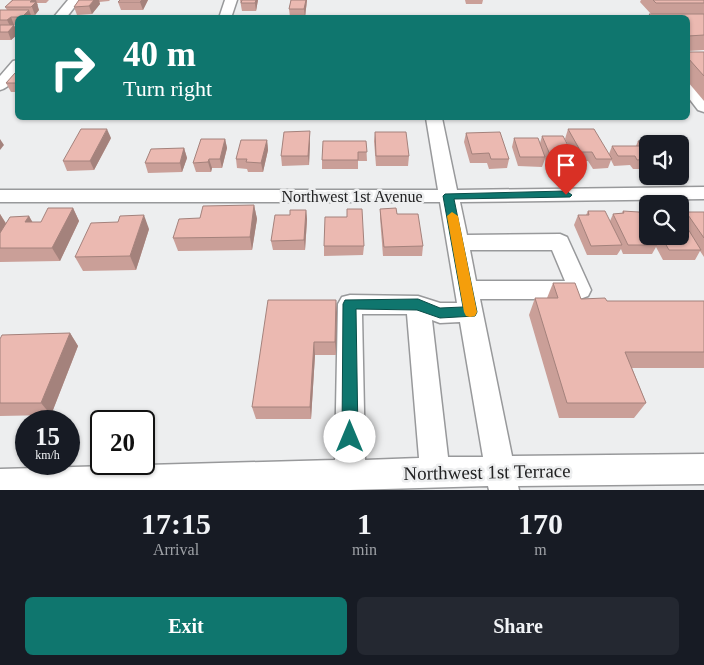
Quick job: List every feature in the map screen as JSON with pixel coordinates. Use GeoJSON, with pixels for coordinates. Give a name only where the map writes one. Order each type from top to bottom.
{"type":"FeatureCollection","features":[{"type":"Feature","properties":{"kind":"street"},"geometry":{"type":"LineString","coordinates":[[62,15],[74,0]]}},
{"type":"Feature","properties":{"kind":"street"},"geometry":{"type":"LineString","coordinates":[[226,15],[231,0]]}},
{"type":"Feature","properties":{"kind":"street"},"geometry":{"type":"LineString","coordinates":[[0,65],[15,65]]}},
{"type":"Feature","properties":{"kind":"street"},"geometry":{"type":"LineString","coordinates":[[0,85],[15,67]]}},
{"type":"Feature","properties":{"kind":"street"},"geometry":{"type":"LineString","coordinates":[[690,90],[704,107]]}},
{"type":"Feature","properties":{"kind":"street"},"geometry":{"type":"LineString","coordinates":[[434,120],[502,481]]}},
{"type":"Feature","properties":{"kind":"street","name":"Northwest 1st Avenue"},"geometry":{"type":"LineString","coordinates":[[0,196],[448,196],[704,193]]}},
{"type":"Feature","properties":{"kind":"street"},"geometry":{"type":"LineString","coordinates":[[350,475],[350,304],[418,304],[440,313],[468,301],[580,290],[560,242],[457,243]]}},
{"type":"Feature","properties":{"kind":"street"},"geometry":{"type":"LineString","coordinates":[[418,304],[436,473]]}},
{"type":"Feature","properties":{"kind":"street","name":"Northwest 1st Terrace"},"geometry":{"type":"LineString","coordinates":[[0,484],[436,473],[502,481],[704,469]]}},
{"type":"Feature","properties":{"kind":"building"},"geometry":{"type":"Polygon","coordinates":[[[13,0],[32,0],[30,2],[36,2],[31,7],[5,7],[13,0]]]}},
{"type":"Feature","properties":{"kind":"building"},"geometry":{"type":"Polygon","coordinates":[[[79,0],[94,0],[89,6],[74,7],[79,0]]]}},
{"type":"Feature","properties":{"kind":"building"},"geometry":{"type":"Polygon","coordinates":[[[120,0],[142,0],[140,2],[118,2],[120,0]]]}},
{"type":"Feature","properties":{"kind":"building"},"geometry":{"type":"Polygon","coordinates":[[[242,0],[256,0],[255,3],[241,3],[242,0]]]}},
{"type":"Feature","properties":{"kind":"building"},"geometry":{"type":"Polygon","coordinates":[[[291,0],[306,0],[304,9],[289,9],[291,0]]]}},
{"type":"Feature","properties":{"kind":"building"},"geometry":{"type":"Polygon","coordinates":[[[653,0],[704,0],[704,3],[656,3],[653,0]]]}},
{"type":"Feature","properties":{"kind":"building"},"geometry":{"type":"Polygon","coordinates":[[[0,10],[29,10],[24,15],[15,15],[15,17],[7,20],[0,20],[0,10]]]}},
{"type":"Feature","properties":{"kind":"building"},"geometry":{"type":"Polygon","coordinates":[[[704,14],[704,35],[690,36],[690,15],[650,15],[704,14]]]}},
{"type":"Feature","properties":{"kind":"building"},"geometry":{"type":"Polygon","coordinates":[[[0,25],[14,25],[8,32],[0,32],[0,25]]]}},
{"type":"Feature","properties":{"kind":"building"},"geometry":{"type":"Polygon","coordinates":[[[690,52],[704,52],[704,76],[690,60],[690,52]]]}},
{"type":"Feature","properties":{"kind":"building"},"geometry":{"type":"Polygon","coordinates":[[[15,73],[15,83],[6,83],[15,73]]]}},
{"type":"Feature","properties":{"kind":"building"},"geometry":{"type":"Polygon","coordinates":[[[81,129],[107,129],[90,161],[63,161],[81,129]]]}},
{"type":"Feature","properties":{"kind":"building"},"geometry":{"type":"Polygon","coordinates":[[[568,129],[594,129],[612,159],[596,159],[592,152],[581,152],[568,129]]]}},
{"type":"Feature","properties":{"kind":"building"},"geometry":{"type":"Polygon","coordinates":[[[310,131],[308,156],[281,156],[284,132],[310,131]]]}},
{"type":"Feature","properties":{"kind":"building"},"geometry":{"type":"Polygon","coordinates":[[[375,132],[406,132],[409,156],[376,156],[375,132]]]}},
{"type":"Feature","properties":{"kind":"building"},"geometry":{"type":"Polygon","coordinates":[[[500,132],[509,159],[491,159],[489,153],[472,154],[466,133],[500,132]]]}},
{"type":"Feature","properties":{"kind":"building"},"geometry":{"type":"Polygon","coordinates":[[[542,136],[563,136],[574,157],[551,157],[542,136]]]}},
{"type":"Feature","properties":{"kind":"building"},"geometry":{"type":"Polygon","coordinates":[[[514,138],[538,138],[545,157],[520,157],[514,138]]]}},
{"type":"Feature","properties":{"kind":"building"},"geometry":{"type":"Polygon","coordinates":[[[201,139],[225,139],[220,159],[209,159],[208,162],[193,163],[201,139]]]}},
{"type":"Feature","properties":{"kind":"building"},"geometry":{"type":"Polygon","coordinates":[[[241,140],[267,140],[261,163],[246,162],[247,159],[236,159],[241,140]]]}},
{"type":"Feature","properties":{"kind":"building"},"geometry":{"type":"Polygon","coordinates":[[[323,141],[366,141],[367,152],[358,152],[358,160],[322,160],[323,141]]]}},
{"type":"Feature","properties":{"kind":"building"},"geometry":{"type":"Polygon","coordinates":[[[612,146],[639,146],[639,160],[637,160],[635,156],[618,156],[612,146]]]}},
{"type":"Feature","properties":{"kind":"building"},"geometry":{"type":"Polygon","coordinates":[[[184,148],[180,163],[145,163],[151,149],[184,148]]]}},
{"type":"Feature","properties":{"kind":"building"},"geometry":{"type":"Polygon","coordinates":[[[254,205],[250,237],[173,238],[179,219],[200,218],[203,206],[254,205]]]}},
{"type":"Feature","properties":{"kind":"building"},"geometry":{"type":"Polygon","coordinates":[[[48,208],[73,208],[52,248],[0,248],[0,233],[10,217],[29,216],[25,222],[41,222],[48,208]]]}},
{"type":"Feature","properties":{"kind":"building"},"geometry":{"type":"Polygon","coordinates":[[[396,208],[397,214],[418,214],[423,246],[384,247],[380,209],[396,208]]]}},
{"type":"Feature","properties":{"kind":"building"},"geometry":{"type":"Polygon","coordinates":[[[347,209],[362,209],[364,246],[324,246],[325,217],[347,217],[347,209]]]}},
{"type":"Feature","properties":{"kind":"building"},"geometry":{"type":"Polygon","coordinates":[[[290,210],[306,210],[304,240],[271,241],[275,215],[290,215],[290,210]]]}},
{"type":"Feature","properties":{"kind":"building"},"geometry":{"type":"Polygon","coordinates":[[[588,211],[605,211],[622,245],[591,246],[578,215],[589,215],[588,211]]]}},
{"type":"Feature","properties":{"kind":"building"},"geometry":{"type":"Polygon","coordinates":[[[623,211],[639,212],[639,245],[628,245],[613,214],[624,213],[623,211]]]}},
{"type":"Feature","properties":{"kind":"building"},"geometry":{"type":"Polygon","coordinates":[[[689,212],[704,212],[704,238],[689,216],[689,212]]]}},
{"type":"Feature","properties":{"kind":"building"},"geometry":{"type":"Polygon","coordinates":[[[144,215],[130,256],[75,257],[91,223],[118,222],[120,216],[144,215]]]}},
{"type":"Feature","properties":{"kind":"building"},"geometry":{"type":"Polygon","coordinates":[[[689,231],[701,250],[669,250],[666,245],[689,245],[689,231]]]}},
{"type":"Feature","properties":{"kind":"building"},"geometry":{"type":"Polygon","coordinates":[[[553,283],[575,283],[581,299],[605,298],[607,301],[704,301],[704,352],[625,352],[646,403],[567,403],[535,298],[558,298],[553,283]]]}},
{"type":"Feature","properties":{"kind":"building"},"geometry":{"type":"Polygon","coordinates":[[[268,300],[336,300],[335,342],[314,342],[310,407],[252,407],[268,300]]]}},
{"type":"Feature","properties":{"kind":"building"},"geometry":{"type":"Polygon","coordinates":[[[70,333],[41,403],[0,403],[0,339],[2,335],[70,333]]]}},
{"type":"Feature","properties":{"kind":"slow traffic"},"geometry":{"type":"LineString","coordinates":[[452,216],[470,312]]}},
{"type":"Feature","properties":{"kind":"route"},"geometry":{"type":"LineString","coordinates":[[350,437],[350,304],[418,304],[440,313],[470,312],[448,196],[566,195]]}}]}
